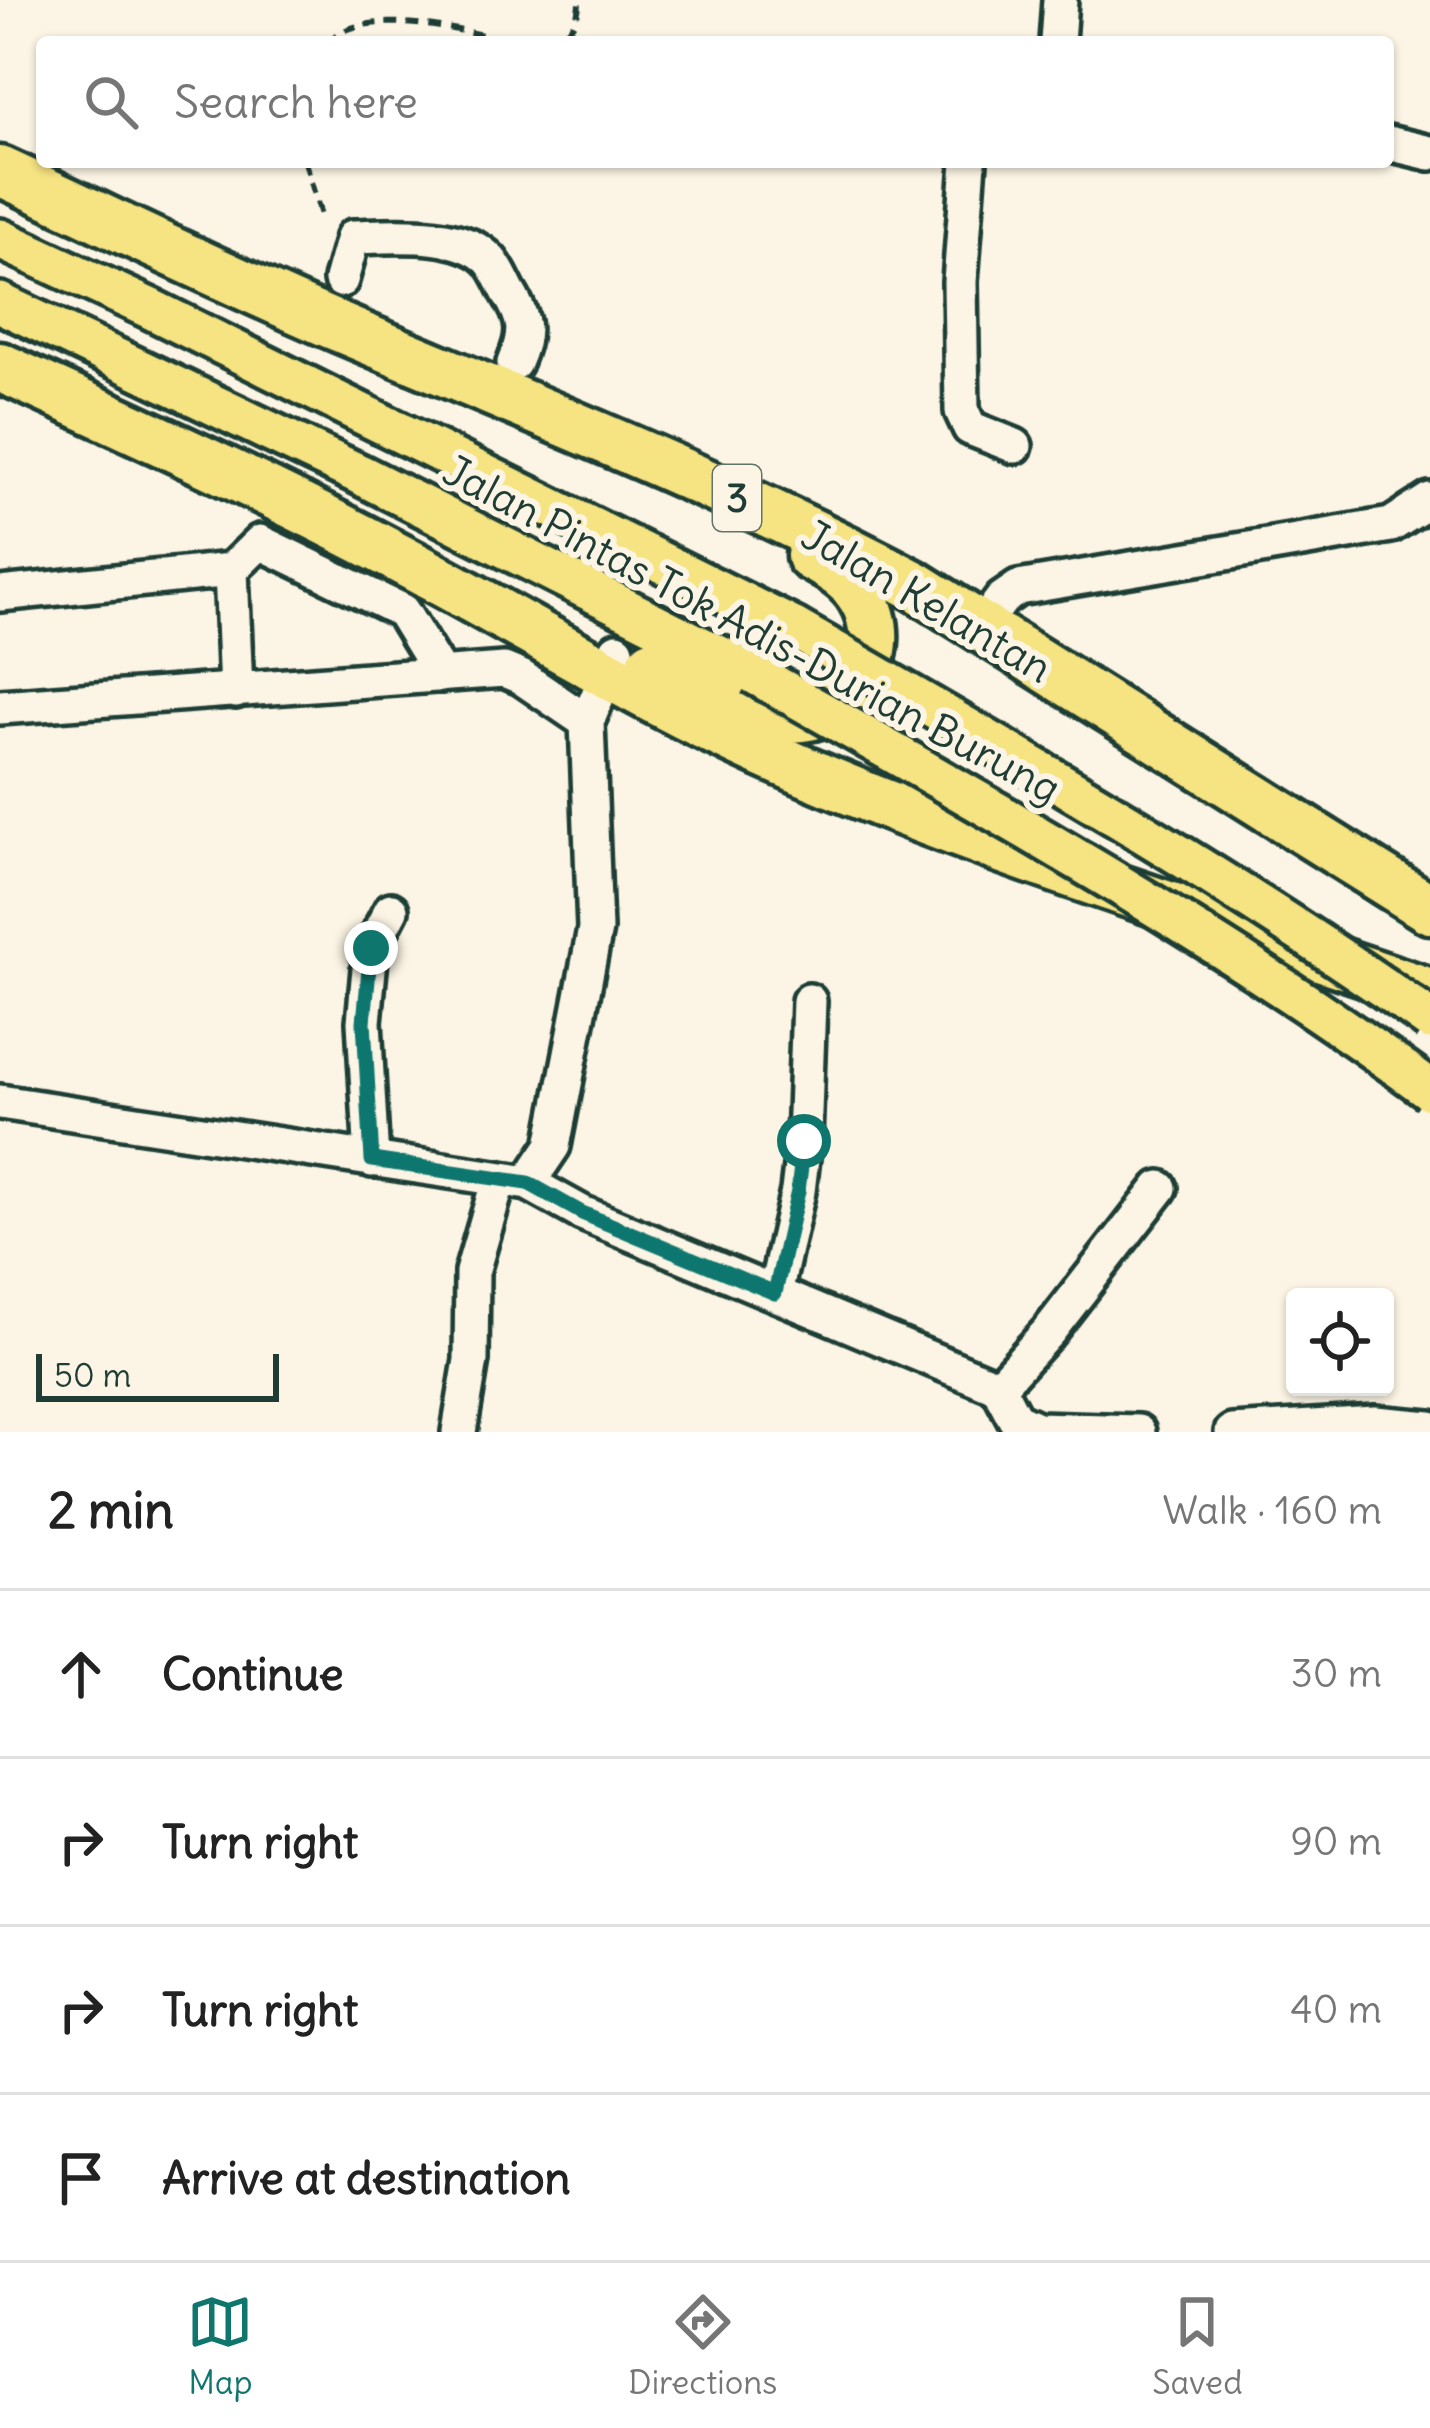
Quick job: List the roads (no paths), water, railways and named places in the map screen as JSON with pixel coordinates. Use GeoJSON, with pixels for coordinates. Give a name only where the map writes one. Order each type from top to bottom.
{"type":"FeatureCollection","features":[{"type":"Feature","properties":{"kind":"highway","name":"Jalan Kelantan"},"geometry":{"type":"LineString","coordinates":[[0,171],[337,326],[544,411],[853,553],[981,627],[1430,909]]}},
{"type":"Feature","properties":{"kind":"highway"},"geometry":{"type":"LineString","coordinates":[[0,368],[167,443],[611,661],[775,758],[960,833],[1430,993]]}},
{"type":"Feature","properties":{"kind":"highway"},"geometry":{"type":"LineString","coordinates":[[544,411],[829,566],[849,579],[864,598],[873,622],[868,670],[854,691],[834,707],[810,716],[784,717],[611,661]]}},
{"type":"Feature","properties":{"kind":"main road","name":"Jalan Pintas Tok Adis-Durian Burung"},"geometry":{"type":"LineString","coordinates":[[0,239],[191,328],[794,628],[1065,784],[1335,953],[1430,1020]]}},
{"type":"Feature","properties":{"kind":"main road","name":"Jalan Pintas Tok Adis-Durian Burung"},"geometry":{"type":"LineString","coordinates":[[0,303],[358,474],[753,673],[1049,841],[1296,995],[1430,1090]]}},
{"type":"Feature","properties":{"kind":"street"},"geometry":{"type":"LineString","coordinates":[[1057,36],[1060,0]]}},
{"type":"Feature","properties":{"kind":"street"},"geometry":{"type":"LineString","coordinates":[[1394,144],[1430,153]]}},
{"type":"Feature","properties":{"kind":"street"},"geometry":{"type":"LineString","coordinates":[[969,168],[960,282],[962,411],[970,428],[1015,446]]}},
{"type":"Feature","properties":{"kind":"street"},"geometry":{"type":"LineString","coordinates":[[341,280],[353,237],[418,235],[465,244],[489,258],[518,308],[525,337],[514,363]]}},
{"type":"Feature","properties":{"kind":"street"},"geometry":{"type":"LineString","coordinates":[[981,627],[1002,599],[1018,588],[1391,525],[1430,500]]}},
{"type":"Feature","properties":{"kind":"street"},"geometry":{"type":"LineString","coordinates":[[0,594],[231,570],[260,542],[402,611],[441,675]]}},
{"type":"Feature","properties":{"kind":"street"},"geometry":{"type":"LineString","coordinates":[[231,570],[236,691]]}},
{"type":"Feature","properties":{"kind":"street"},"geometry":{"type":"LineString","coordinates":[[459,1432],[471,1360],[472,1272],[513,1181],[553,1146],[595,929],[587,722],[611,661]]}},
{"type":"Feature","properties":{"kind":"street"},"geometry":{"type":"LineString","coordinates":[[0,707],[504,670],[587,722]]}},
{"type":"Feature","properties":{"kind":"street"},"geometry":{"type":"LineString","coordinates":[[372,1160],[364,1022],[371,948],[391,910]]}},
{"type":"Feature","properties":{"kind":"street"},"geometry":{"type":"LineString","coordinates":[[775,1293],[802,1158],[809,1001]]}},
{"type":"Feature","properties":{"kind":"street"},"geometry":{"type":"LineString","coordinates":[[0,1102],[513,1181],[998,1387],[1016,1419],[1037,1430],[1138,1432]]}},
{"type":"Feature","properties":{"kind":"street"},"geometry":{"type":"LineString","coordinates":[[998,1387],[1049,1331],[1160,1188]]}},
{"type":"Feature","properties":{"kind":"street"},"geometry":{"type":"LineString","coordinates":[[1232,1432],[1375,1423],[1430,1428]]}}]}
